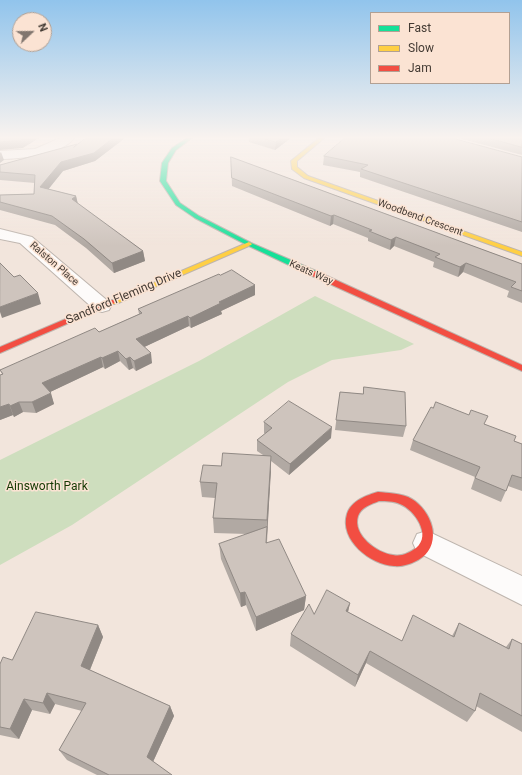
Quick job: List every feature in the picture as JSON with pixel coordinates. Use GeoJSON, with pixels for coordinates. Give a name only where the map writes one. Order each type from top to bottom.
{"type":"FeatureCollection","features":[{"type":"Feature","properties":{"kind":"street","name":"Keats Way"},"geometry":{"type":"LineString","coordinates":[[164,174],[163,180],[178,204],[197,217],[249,244],[522,368]]}},
{"type":"Feature","properties":{"kind":"street","name":"Woodbend Crescent"},"geometry":{"type":"LineString","coordinates":[[302,174],[306,177],[522,254]]}},
{"type":"Feature","properties":{"kind":"street","name":"Ralston Place"},"geometry":{"type":"LineString","coordinates":[[0,234],[26,240],[102,306]]}},
{"type":"Feature","properties":{"kind":"street","name":"Sandford Fleming Drive"},"geometry":{"type":"LineString","coordinates":[[0,350],[249,244]]}},
{"type":"Feature","properties":{"kind":"street"},"geometry":{"type":"LineString","coordinates":[[378,496],[396,498],[408,503],[419,511],[426,522],[429,532],[427,543],[420,553],[410,559],[397,562],[383,560],[366,550],[353,534],[351,522],[353,514],[359,505],[367,499],[378,496]]}},
{"type":"Feature","properties":{"kind":"street"},"geometry":{"type":"LineString","coordinates":[[427,543],[522,591]]}},
{"type":"Feature","properties":{"kind":"green space","name":"Ainsworth Park"},"geometry":{"type":"Polygon","coordinates":[[[315,296],[414,344],[401,350],[332,360],[288,382],[72,525],[0,565],[0,460],[199,361],[315,296]]]}},
{"type":"Feature","properties":{"kind":"building"},"geometry":{"type":"Polygon","coordinates":[[[25,174],[51,174],[40,187],[76,196],[72,199],[143,251],[112,263],[84,239],[52,216],[0,202],[0,195],[34,194],[35,175],[25,174]]]}},
{"type":"Feature","properties":{"kind":"building"},"geometry":{"type":"Polygon","coordinates":[[[232,174],[278,174],[522,264],[522,291],[511,287],[516,282],[466,263],[460,267],[435,257],[440,254],[396,237],[391,240],[369,231],[372,230],[334,215],[331,216],[232,178],[232,174]]]}},
{"type":"Feature","properties":{"kind":"building"},"geometry":{"type":"Polygon","coordinates":[[[377,174],[522,174],[522,222],[377,174]]]}},
{"type":"Feature","properties":{"kind":"building"},"geometry":{"type":"Polygon","coordinates":[[[0,263],[14,277],[20,275],[38,293],[0,307],[0,263]]]}},
{"type":"Feature","properties":{"kind":"building"},"geometry":{"type":"Polygon","coordinates":[[[232,270],[255,285],[190,318],[188,316],[136,339],[151,353],[134,361],[130,357],[126,359],[118,351],[102,358],[101,357],[42,383],[51,393],[32,402],[19,402],[10,406],[9,404],[0,407],[0,375],[3,374],[0,370],[95,328],[99,332],[142,313],[138,309],[219,274],[220,275],[232,270]]]}},
{"type":"Feature","properties":{"kind":"building"},"geometry":{"type":"Polygon","coordinates":[[[364,387],[405,392],[406,426],[336,420],[340,392],[363,394],[364,387]]]}},
{"type":"Feature","properties":{"kind":"building"},"geometry":{"type":"Polygon","coordinates":[[[289,401],[332,427],[290,464],[257,440],[272,428],[264,422],[289,401]]]}},
{"type":"Feature","properties":{"kind":"building"},"geometry":{"type":"Polygon","coordinates":[[[436,402],[469,415],[471,410],[488,416],[484,424],[516,436],[514,441],[522,444],[522,478],[512,475],[506,491],[475,478],[480,467],[413,440],[431,407],[433,408],[436,402]]]}},
{"type":"Feature","properties":{"kind":"building"},"geometry":{"type":"Polygon","coordinates":[[[223,453],[271,456],[267,520],[213,518],[217,483],[200,482],[203,465],[221,466],[223,453]]]}},
{"type":"Feature","properties":{"kind":"building"},"geometry":{"type":"Polygon","coordinates":[[[267,527],[266,543],[279,539],[306,596],[256,617],[245,592],[240,593],[219,544],[267,527]]]}},
{"type":"Feature","properties":{"kind":"building"},"geometry":{"type":"Polygon","coordinates":[[[327,590],[350,603],[346,611],[402,641],[413,615],[454,637],[459,623],[509,649],[512,639],[522,644],[522,716],[480,693],[475,711],[370,651],[358,675],[291,634],[309,604],[314,614],[327,590]]]}},
{"type":"Feature","properties":{"kind":"building"},"geometry":{"type":"Polygon","coordinates":[[[36,612],[98,625],[81,666],[170,706],[147,757],[172,775],[109,775],[59,750],[86,703],[47,693],[43,703],[24,699],[10,729],[0,727],[0,664],[3,657],[12,660],[36,612]]]}},
{"type":"Feature","properties":{"kind":"traffic: fast"},"geometry":{"type":"LineString","coordinates":[[164,174],[163,181],[178,204],[197,217],[249,244],[313,273]]}},
{"type":"Feature","properties":{"kind":"traffic: slow"},"geometry":{"type":"LineString","coordinates":[[302,174],[306,177],[522,254]]}},
{"type":"Feature","properties":{"kind":"traffic: slow"},"geometry":{"type":"LineString","coordinates":[[113,302],[249,244]]}},
{"type":"Feature","properties":{"kind":"traffic: jam"},"geometry":{"type":"LineString","coordinates":[[313,273],[522,368]]}},
{"type":"Feature","properties":{"kind":"traffic: jam"},"geometry":{"type":"LineString","coordinates":[[0,350],[113,302]]}},
{"type":"Feature","properties":{"kind":"traffic: jam"},"geometry":{"type":"LineString","coordinates":[[378,496],[405,501],[422,516],[427,530],[427,537],[421,551],[408,559],[394,561],[380,557],[367,549],[357,538],[351,526],[352,514],[361,504],[378,496]]}}]}
